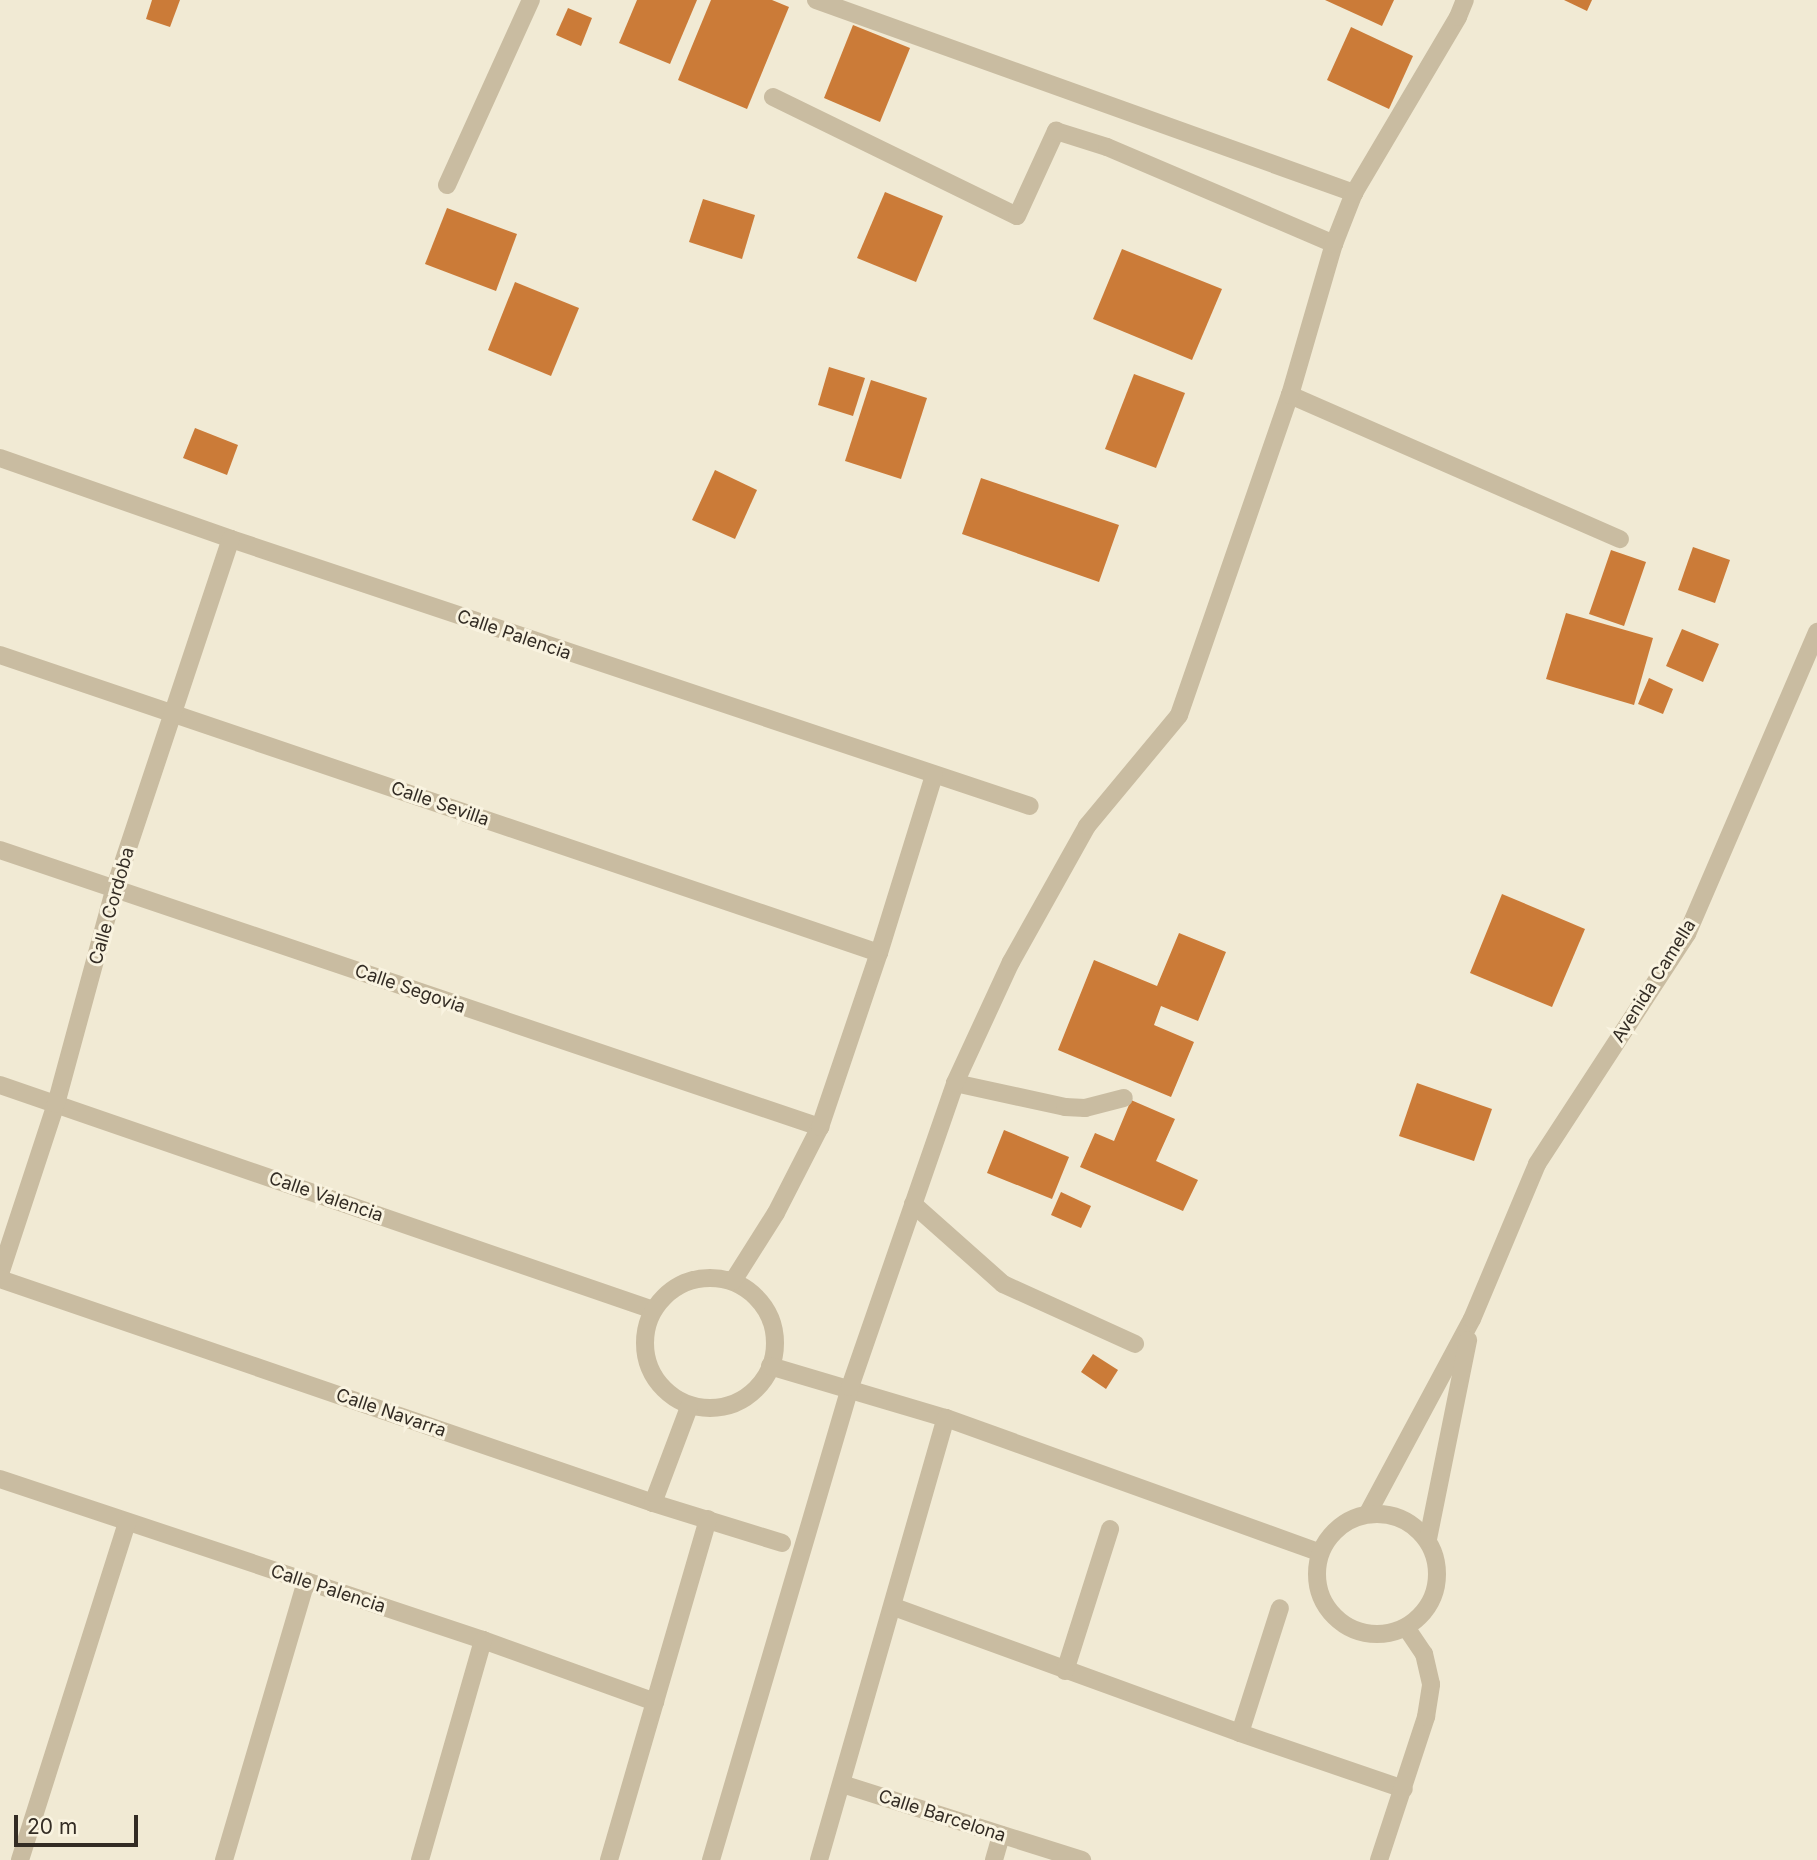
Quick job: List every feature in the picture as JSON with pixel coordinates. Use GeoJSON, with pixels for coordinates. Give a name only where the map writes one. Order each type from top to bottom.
{"type":"FeatureCollection","features":[{"type":"Feature","properties":{"kind":"street"},"geometry":{"type":"LineString","coordinates":[[447,185],[531,0]]}},
{"type":"Feature","properties":{"kind":"street"},"geometry":{"type":"LineString","coordinates":[[816,0],[1354,193]]}},
{"type":"Feature","properties":{"kind":"street"},"geometry":{"type":"LineString","coordinates":[[711,1860],[850,1387],[955,1083],[1011,962],[1087,827],[1179,715],[1290,396],[1334,244],[1354,193],[1458,18],[1465,0]]}},
{"type":"Feature","properties":{"kind":"street"},"geometry":{"type":"LineString","coordinates":[[773,97],[1017,216],[1056,131],[1107,147],[1334,244]]}},
{"type":"Feature","properties":{"kind":"street"},"geometry":{"type":"LineString","coordinates":[[1290,396],[1620,539]]}},
{"type":"Feature","properties":{"kind":"street","name":"Calle Palencia"},"geometry":{"type":"LineString","coordinates":[[0,458],[231,540],[1030,806]]}},
{"type":"Feature","properties":{"kind":"street","name":"Calle Cordoba"},"geometry":{"type":"LineString","coordinates":[[0,1277],[56,1104],[114,890],[231,540]]}},
{"type":"Feature","properties":{"kind":"street","name":"Avenida Camella"},"geometry":{"type":"LineString","coordinates":[[1368,1513],[1472,1319],[1537,1164],[1687,934],[1817,632]]}},
{"type":"Feature","properties":{"kind":"street","name":"Calle Sevilla"},"geometry":{"type":"LineString","coordinates":[[0,654],[879,953]]}},
{"type":"Feature","properties":{"kind":"street"},"geometry":{"type":"LineString","coordinates":[[733,1281],[776,1213],[820,1127],[879,953],[934,775]]}},
{"type":"Feature","properties":{"kind":"street","name":"Calle Segovia"},"geometry":{"type":"LineString","coordinates":[[0,850],[820,1127]]}},
{"type":"Feature","properties":{"kind":"street"},"geometry":{"type":"LineString","coordinates":[[955,1083],[1065,1107],[1084,1108],[1124,1098]]}},
{"type":"Feature","properties":{"kind":"street","name":"Calle Valencia"},"geometry":{"type":"LineString","coordinates":[[0,1085],[653,1310]]}},
{"type":"Feature","properties":{"kind":"street"},"geometry":{"type":"LineString","coordinates":[[912,1204],[1003,1284],[1135,1344]]}},
{"type":"Feature","properties":{"kind":"street","name":"Calle Navarra"},"geometry":{"type":"LineString","coordinates":[[0,1277],[653,1503],[782,1543]]}},
{"type":"Feature","properties":{"kind":"street"},"geometry":{"type":"LineString","coordinates":[[702,1278],[733,1281],[754,1294],[769,1313],[776,1337],[771,1366],[760,1387],[737,1404],[708,1409],[689,1406],[659,1385],[646,1362],[645,1335],[653,1310],[674,1288],[702,1278]]}},
{"type":"Feature","properties":{"kind":"street","name":"Avenida Camella"},"geometry":{"type":"LineString","coordinates":[[1428,1539],[1472,1319]]}},
{"type":"Feature","properties":{"kind":"street"},"geometry":{"type":"LineString","coordinates":[[771,1366],[850,1387],[946,1418],[1320,1552]]}},
{"type":"Feature","properties":{"kind":"street"},"geometry":{"type":"LineString","coordinates":[[653,1503],[689,1406]]}},
{"type":"Feature","properties":{"kind":"street"},"geometry":{"type":"LineString","coordinates":[[819,1860],[894,1607],[946,1418]]}},
{"type":"Feature","properties":{"kind":"street","name":"Calle Palencia"},"geometry":{"type":"LineString","coordinates":[[0,1479],[483,1640],[655,1702]]}},
{"type":"Feature","properties":{"kind":"street"},"geometry":{"type":"LineString","coordinates":[[1368,1513],[1402,1518],[1428,1539],[1437,1565],[1436,1590],[1425,1611],[1406,1627],[1382,1634],[1358,1631],[1337,1619],[1322,1600],[1316,1576],[1320,1552],[1331,1533],[1348,1520],[1368,1513]]}},
{"type":"Feature","properties":{"kind":"street"},"geometry":{"type":"LineString","coordinates":[[609,1860],[708,1519]]}},
{"type":"Feature","properties":{"kind":"street"},"geometry":{"type":"LineString","coordinates":[[20,1860],[127,1523]]}},
{"type":"Feature","properties":{"kind":"street"},"geometry":{"type":"LineString","coordinates":[[1065,1671],[1110,1529]]}},
{"type":"Feature","properties":{"kind":"street"},"geometry":{"type":"LineString","coordinates":[[224,1860],[306,1581]]}},
{"type":"Feature","properties":{"kind":"street"},"geometry":{"type":"LineString","coordinates":[[894,1607],[1065,1671],[1404,1789]]}},
{"type":"Feature","properties":{"kind":"street"},"geometry":{"type":"LineString","coordinates":[[1240,1733],[1280,1608]]}},
{"type":"Feature","properties":{"kind":"street"},"geometry":{"type":"LineString","coordinates":[[1379,1860],[1426,1717],[1431,1684],[1424,1654],[1406,1627]]}},
{"type":"Feature","properties":{"kind":"street"},"geometry":{"type":"LineString","coordinates":[[420,1860],[483,1640]]}},
{"type":"Feature","properties":{"kind":"street","name":"Calle Barcelona"},"geometry":{"type":"LineString","coordinates":[[842,1784],[1082,1860]]}},
{"type":"Feature","properties":{"kind":"street"},"geometry":{"type":"LineString","coordinates":[[994,1860],[1001,1835]]}},
{"type":"Feature","properties":{"kind":"building"},"geometry":{"type":"Polygon","coordinates":[[[152,0],[180,0],[170,27],[146,19],[152,0]]]}},
{"type":"Feature","properties":{"kind":"building"},"geometry":{"type":"Polygon","coordinates":[[[637,0],[697,0],[670,64],[619,43],[637,0]]]}},
{"type":"Feature","properties":{"kind":"building"},"geometry":{"type":"Polygon","coordinates":[[[711,0],[772,0],[789,7],[747,109],[678,80],[711,0]]]}},
{"type":"Feature","properties":{"kind":"building"},"geometry":{"type":"Polygon","coordinates":[[[1325,0],[1394,0],[1382,26],[1325,0]]]}},
{"type":"Feature","properties":{"kind":"building"},"geometry":{"type":"Polygon","coordinates":[[[1564,0],[1592,0],[1587,11],[1564,0]]]}},
{"type":"Feature","properties":{"kind":"building"},"geometry":{"type":"Polygon","coordinates":[[[568,8],[592,18],[581,46],[556,35],[568,8]]]}},
{"type":"Feature","properties":{"kind":"building"},"geometry":{"type":"Polygon","coordinates":[[[853,25],[910,48],[880,122],[824,98],[853,25]]]}},
{"type":"Feature","properties":{"kind":"building"},"geometry":{"type":"Polygon","coordinates":[[[1351,27],[1413,56],[1389,109],[1327,80],[1351,27]]]}},
{"type":"Feature","properties":{"kind":"building"},"geometry":{"type":"Polygon","coordinates":[[[885,192],[943,216],[916,282],[857,258],[885,192]]]}},
{"type":"Feature","properties":{"kind":"building"},"geometry":{"type":"Polygon","coordinates":[[[703,199],[755,215],[742,259],[689,242],[703,199]]]}},
{"type":"Feature","properties":{"kind":"building"},"geometry":{"type":"Polygon","coordinates":[[[447,208],[517,234],[496,291],[425,264],[447,208]]]}},
{"type":"Feature","properties":{"kind":"building"},"geometry":{"type":"Polygon","coordinates":[[[1122,249],[1222,289],[1192,360],[1093,319],[1122,249]]]}},
{"type":"Feature","properties":{"kind":"building"},"geometry":{"type":"Polygon","coordinates":[[[515,282],[579,308],[551,376],[488,350],[515,282]]]}},
{"type":"Feature","properties":{"kind":"building"},"geometry":{"type":"Polygon","coordinates":[[[829,367],[865,378],[853,416],[818,405],[829,367]]]}},
{"type":"Feature","properties":{"kind":"building"},"geometry":{"type":"Polygon","coordinates":[[[1134,374],[1185,393],[1156,468],[1105,449],[1134,374]]]}},
{"type":"Feature","properties":{"kind":"building"},"geometry":{"type":"Polygon","coordinates":[[[871,380],[927,398],[901,479],[845,461],[871,380]]]}},
{"type":"Feature","properties":{"kind":"building"},"geometry":{"type":"Polygon","coordinates":[[[195,428],[238,445],[227,475],[183,458],[195,428]]]}},
{"type":"Feature","properties":{"kind":"building"},"geometry":{"type":"Polygon","coordinates":[[[715,470],[757,490],[735,539],[692,520],[715,470]]]}},
{"type":"Feature","properties":{"kind":"building"},"geometry":{"type":"Polygon","coordinates":[[[981,478],[1119,525],[1099,582],[962,534],[981,478]]]}},
{"type":"Feature","properties":{"kind":"building"},"geometry":{"type":"Polygon","coordinates":[[[1693,547],[1730,560],[1715,603],[1678,590],[1693,547]]]}},
{"type":"Feature","properties":{"kind":"building"},"geometry":{"type":"Polygon","coordinates":[[[1611,550],[1646,562],[1624,626],[1589,614],[1611,550]]]}},
{"type":"Feature","properties":{"kind":"building"},"geometry":{"type":"Polygon","coordinates":[[[1566,613],[1653,638],[1634,705],[1546,679],[1566,613]]]}},
{"type":"Feature","properties":{"kind":"building"},"geometry":{"type":"Polygon","coordinates":[[[1682,629],[1719,644],[1703,682],[1666,666],[1682,629]]]}},
{"type":"Feature","properties":{"kind":"building"},"geometry":{"type":"Polygon","coordinates":[[[1649,678],[1673,689],[1663,714],[1638,704],[1649,678]]]}},
{"type":"Feature","properties":{"kind":"building"},"geometry":{"type":"Polygon","coordinates":[[[1502,894],[1585,929],[1552,1007],[1470,973],[1502,894]]]}},
{"type":"Feature","properties":{"kind":"building"},"geometry":{"type":"Polygon","coordinates":[[[1179,933],[1226,952],[1198,1021],[1161,1006],[1154,1025],[1194,1042],[1171,1097],[1058,1050],[1094,960],[1157,986],[1179,933]]]}},
{"type":"Feature","properties":{"kind":"building"},"geometry":{"type":"Polygon","coordinates":[[[1417,1083],[1492,1109],[1474,1161],[1399,1136],[1417,1083]]]}},
{"type":"Feature","properties":{"kind":"building"},"geometry":{"type":"Polygon","coordinates":[[[1131,1100],[1175,1119],[1156,1161],[1198,1180],[1183,1211],[1080,1167],[1095,1133],[1114,1141],[1131,1100]]]}},
{"type":"Feature","properties":{"kind":"building"},"geometry":{"type":"Polygon","coordinates":[[[1004,1130],[1069,1157],[1052,1199],[987,1173],[1004,1130]]]}},
{"type":"Feature","properties":{"kind":"building"},"geometry":{"type":"Polygon","coordinates":[[[1061,1192],[1091,1206],[1081,1228],[1051,1215],[1061,1192]]]}},
{"type":"Feature","properties":{"kind":"building"},"geometry":{"type":"Polygon","coordinates":[[[1093,1354],[1118,1370],[1106,1389],[1081,1372],[1093,1354]]]}}]}
